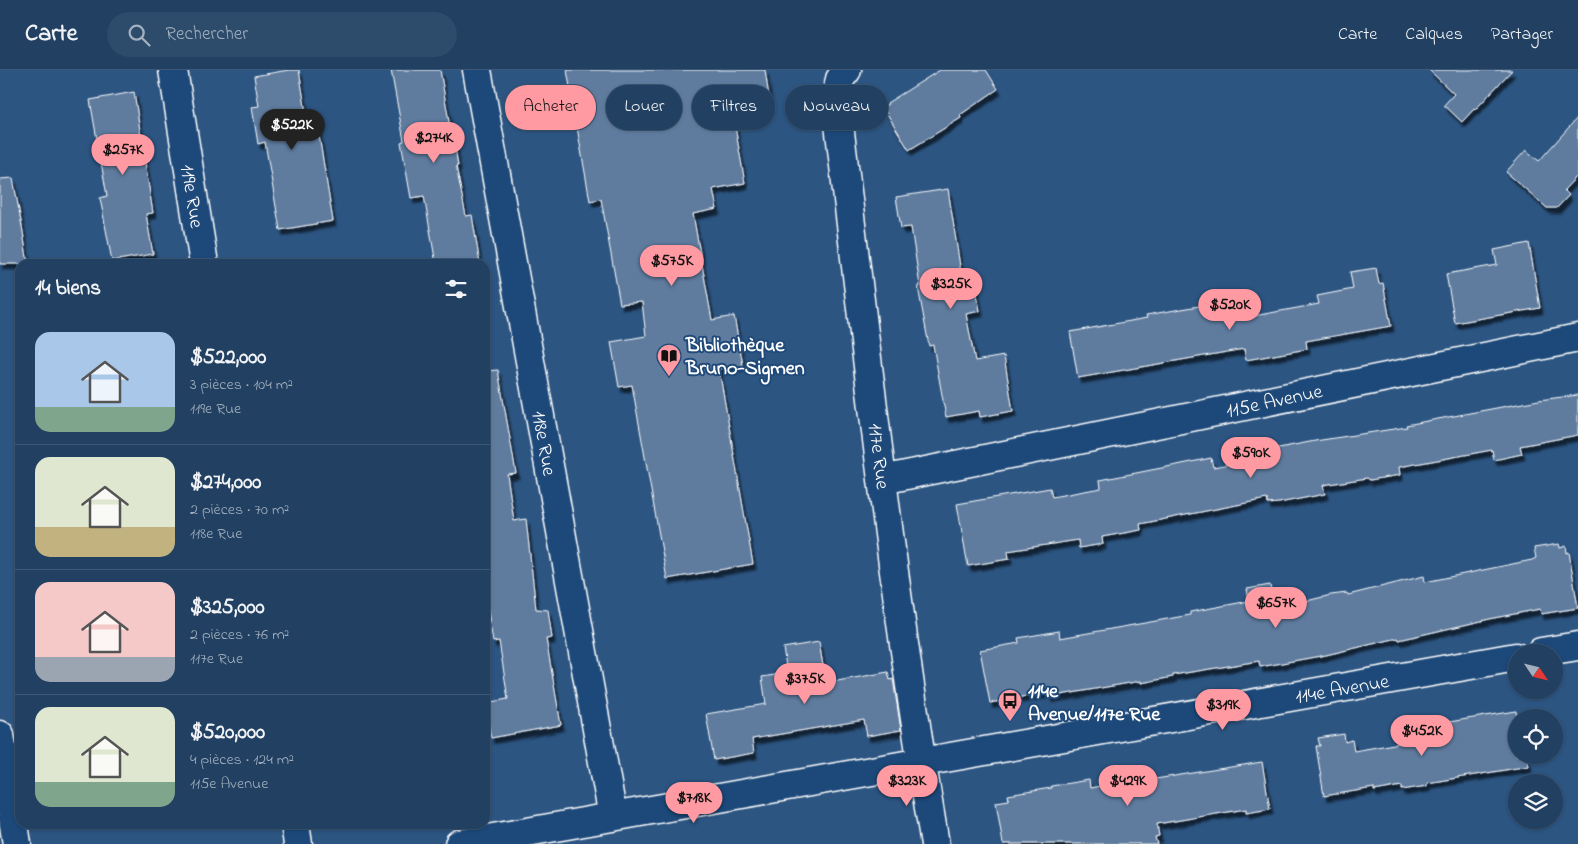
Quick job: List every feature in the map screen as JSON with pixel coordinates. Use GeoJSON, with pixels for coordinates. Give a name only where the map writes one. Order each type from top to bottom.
{"type":"FeatureCollection","features":[{"type":"Feature","properties":{"kind":"street","name":"119e Rue"},"geometry":{"type":"LineString","coordinates":[[173,70],[203,259]]}},
{"type":"Feature","properties":{"kind":"street","name":"118e Rue"},"geometry":{"type":"LineString","coordinates":[[477,70],[613,817]]}},
{"type":"Feature","properties":{"kind":"street","name":"117e Rue"},"geometry":{"type":"LineString","coordinates":[[847,70],[840,79],[836,98],[882,480],[921,762],[935,844]]}},
{"type":"Feature","properties":{"kind":"street","name":"115e Avenue"},"geometry":{"type":"LineString","coordinates":[[882,480],[1578,338]]}},
{"type":"Feature","properties":{"kind":"street"},"geometry":{"type":"LineString","coordinates":[[1563,648],[1578,646]]}},
{"type":"Feature","properties":{"kind":"street","name":"114e Avenue"},"geometry":{"type":"LineString","coordinates":[[460,844],[1508,658]]}},
{"type":"Feature","properties":{"kind":"street"},"geometry":{"type":"LineString","coordinates":[[0,735],[17,844]]}},
{"type":"Feature","properties":{"kind":"street"},"geometry":{"type":"LineString","coordinates":[[296,829],[298,844]]}},
{"type":"Feature","properties":{"kind":"building"},"geometry":{"type":"Polygon","coordinates":[[[299,70],[306,113],[315,111],[333,221],[280,230],[265,142],[258,144],[252,107],[259,106],[254,76],[299,70]]]}},
{"type":"Feature","properties":{"kind":"building"},"geometry":{"type":"Polygon","coordinates":[[[391,70],[440,70],[451,133],[453,133],[458,166],[456,166],[466,216],[472,215],[479,259],[435,259],[424,196],[411,198],[401,142],[404,141],[391,70]]]}},
{"type":"Feature","properties":{"kind":"building","name":"Bibliothèque Bruno-Sigmen"},"geometry":{"type":"Polygon","coordinates":[[[567,70],[765,70],[767,85],[692,85],[692,130],[736,130],[745,183],[713,189],[717,209],[693,214],[712,320],[734,316],[743,365],[719,369],[753,564],[667,579],[632,385],[619,387],[611,342],[646,336],[642,302],[620,304],[601,199],[590,201],[578,130],[596,130],[596,85],[570,85],[567,70]]]}},
{"type":"Feature","properties":{"kind":"building"},"geometry":{"type":"Polygon","coordinates":[[[940,70],[986,70],[998,89],[960,115],[961,118],[909,150],[888,115],[888,102],[940,70]]]}},
{"type":"Feature","properties":{"kind":"building"},"geometry":{"type":"Polygon","coordinates":[[[1429,70],[1512,70],[1462,122],[1444,105],[1454,94],[1429,70]]]}},
{"type":"Feature","properties":{"kind":"building"},"geometry":{"type":"Polygon","coordinates":[[[134,92],[153,213],[146,214],[153,254],[112,259],[100,198],[107,196],[90,100],[134,92]]]}},
{"type":"Feature","properties":{"kind":"building"},"geometry":{"type":"Polygon","coordinates":[[[1578,117],[1578,175],[1564,190],[1569,195],[1557,208],[1547,208],[1506,172],[1526,150],[1539,161],[1578,117]]]}},
{"type":"Feature","properties":{"kind":"building"},"geometry":{"type":"Polygon","coordinates":[[[13,178],[23,232],[27,259],[15,259],[15,264],[0,264],[0,179],[13,178]]]}},
{"type":"Feature","properties":{"kind":"building"},"geometry":{"type":"Polygon","coordinates":[[[948,189],[962,279],[974,277],[980,311],[966,314],[975,361],[1004,356],[1013,411],[980,417],[979,411],[946,417],[933,345],[929,346],[918,287],[920,286],[911,227],[901,228],[896,197],[948,189]]]}},
{"type":"Feature","properties":{"kind":"building"},"geometry":{"type":"Polygon","coordinates":[[[1529,243],[1540,308],[1455,323],[1446,274],[1497,265],[1494,250],[1529,243]]]}},
{"type":"Feature","properties":{"kind":"building"},"geometry":{"type":"Polygon","coordinates":[[[1376,268],[1379,284],[1383,283],[1391,326],[1306,341],[1307,349],[1246,360],[1244,349],[1078,378],[1070,332],[1147,318],[1146,315],[1217,303],[1221,322],[1319,304],[1317,296],[1353,289],[1350,272],[1376,268]]]}},
{"type":"Feature","properties":{"kind":"building"},"geometry":{"type":"Polygon","coordinates":[[[498,370],[516,473],[507,474],[514,521],[526,519],[536,609],[548,610],[552,638],[546,639],[561,725],[491,738],[490,702],[508,699],[499,641],[493,642],[490,623],[490,371],[498,370]]]}},
{"type":"Feature","properties":{"kind":"building"},"geometry":{"type":"Polygon","coordinates":[[[1578,395],[1578,435],[1520,446],[1522,454],[1494,460],[1492,450],[1399,467],[1400,475],[1323,485],[1325,494],[1268,504],[1267,499],[1140,524],[1141,530],[1102,537],[1103,544],[1079,548],[1078,540],[1008,551],[1009,559],[968,566],[957,504],[1050,488],[1052,497],[1101,488],[1100,480],[1211,458],[1213,467],[1259,459],[1258,452],[1407,427],[1406,425],[1539,400],[1578,395]]]}},
{"type":"Feature","properties":{"kind":"building"},"geometry":{"type":"Polygon","coordinates":[[[1559,544],[1560,548],[1566,546],[1567,553],[1569,552],[1578,608],[1541,614],[1540,609],[1399,640],[1398,638],[1326,655],[1260,667],[1259,661],[1173,675],[1173,677],[1141,683],[1141,681],[1049,697],[1048,692],[990,703],[980,650],[1019,643],[1018,638],[1059,631],[1060,638],[1190,615],[1190,612],[1249,601],[1247,589],[1270,585],[1274,609],[1331,595],[1347,593],[1348,595],[1424,576],[1425,582],[1532,560],[1536,558],[1534,548],[1559,544]]]}},
{"type":"Feature","properties":{"kind":"building"},"geometry":{"type":"Polygon","coordinates":[[[819,642],[826,683],[888,672],[890,680],[893,679],[901,730],[867,736],[864,720],[752,739],[754,753],[714,760],[706,714],[766,704],[762,677],[781,674],[780,667],[786,666],[783,648],[819,642]]]}},
{"type":"Feature","properties":{"kind":"building"},"geometry":{"type":"Polygon","coordinates":[[[1508,712],[1508,764],[1528,764],[1529,766],[1427,783],[1427,786],[1402,790],[1402,786],[1374,791],[1374,788],[1324,796],[1316,746],[1320,746],[1318,738],[1344,734],[1345,742],[1352,740],[1354,751],[1451,734],[1449,722],[1508,712]]]}},
{"type":"Feature","properties":{"kind":"building"},"geometry":{"type":"Polygon","coordinates":[[[1262,762],[1270,809],[1246,813],[1246,809],[1157,824],[1159,836],[1155,837],[1157,844],[1003,844],[996,802],[1009,800],[1008,795],[1089,780],[1090,788],[1136,779],[1137,782],[1262,762]]]}},
{"type":"Feature","properties":{"kind":"place","name":"Bibliothèque Bruno-Sigmen"},"geometry":{"type":"Point","coordinates":[669,377]}},
{"type":"Feature","properties":{"kind":"place","name":"114e Avenue/117e Rue"},"geometry":{"type":"Point","coordinates":[1010,722]}}]}
